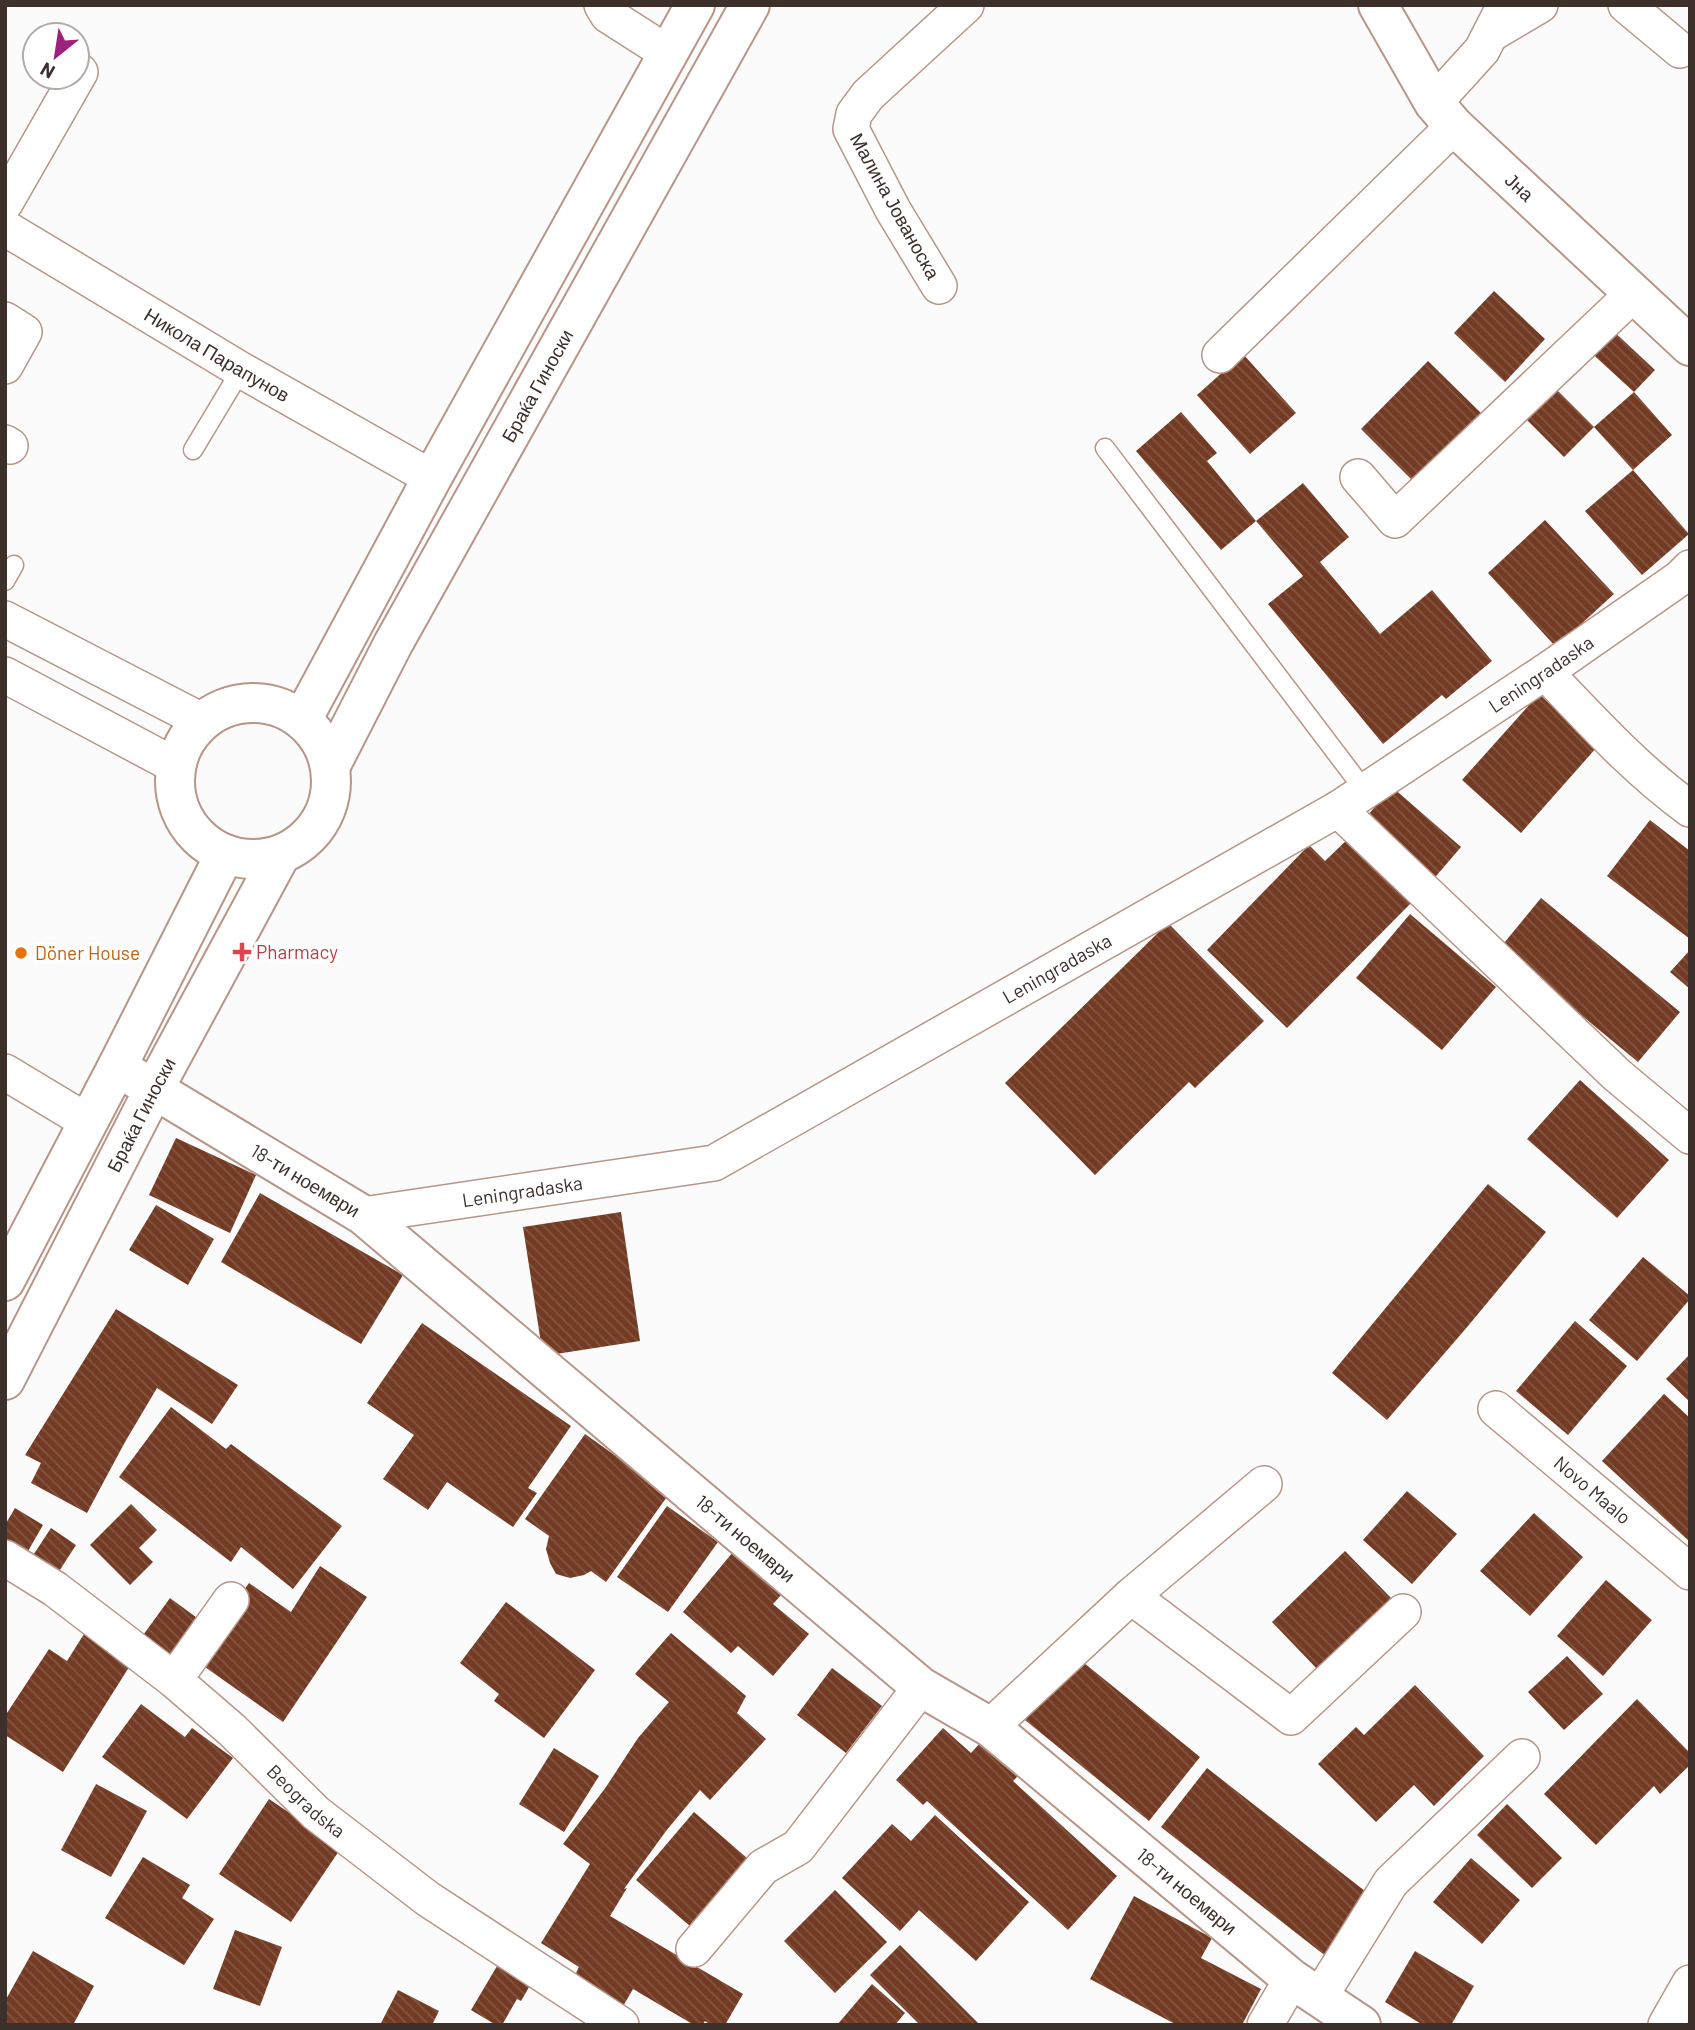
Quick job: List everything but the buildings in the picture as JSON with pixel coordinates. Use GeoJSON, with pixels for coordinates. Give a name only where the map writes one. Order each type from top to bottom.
{"type":"FeatureCollection","features":[{"type":"Feature","properties":{"kind":"street"},"geometry":{"type":"LineString","coordinates":[[602,5],[608,15],[669,54]]}},
{"type":"Feature","properties":{"kind":"street"},"geometry":{"type":"LineString","coordinates":[[302,720],[432,478],[695,5]]}},
{"type":"Feature","properties":{"kind":"street","name":"Браќа Гиноски"},"geometry":{"type":"LineString","coordinates":[[330,767],[393,644],[750,5]]}},
{"type":"Feature","properties":{"kind":"street","name":"Малина Јованоска"},"geometry":{"type":"LineString","coordinates":[[939,286],[893,210],[851,129],[854,114],[867,94],[966,5]]}},
{"type":"Feature","properties":{"kind":"street","name":"Јна"},"geometry":{"type":"LineString","coordinates":[[1378,5],[1444,115],[1690,346]]}},
{"type":"Feature","properties":{"kind":"street"},"geometry":{"type":"LineString","coordinates":[[1220,355],[1444,115],[1498,19],[1540,5]]}},
{"type":"Feature","properties":{"kind":"street"},"geometry":{"type":"LineString","coordinates":[[1626,5],[1680,50]]}},
{"type":"Feature","properties":{"kind":"street"},"geometry":{"type":"LineString","coordinates":[[5,203],[69,91]]}},
{"type":"Feature","properties":{"kind":"street","name":"Никола Парапунов"},"geometry":{"type":"LineString","coordinates":[[5,228],[241,370],[432,478]]}},
{"type":"Feature","properties":{"kind":"street"},"geometry":{"type":"LineString","coordinates":[[1358,478],[1395,520],[1634,293]]}},
{"type":"Feature","properties":{"kind":"street"},"geometry":{"type":"LineString","coordinates":[[5,320],[24,332],[5,366]]}},
{"type":"Feature","properties":{"kind":"street","name":"Leningradaska"},"geometry":{"type":"LineString","coordinates":[[363,1215],[714,1163],[1351,800],[1545,672],[1680,578],[1690,568]]}},
{"type":"Feature","properties":{"kind":"street"},"geometry":{"type":"LineString","coordinates":[[5,619],[202,721]]}},
{"type":"Feature","properties":{"kind":"street"},"geometry":{"type":"LineString","coordinates":[[1545,672],[1659,787],[1690,809]]}},
{"type":"Feature","properties":{"kind":"street"},"geometry":{"type":"LineString","coordinates":[[5,675],[176,766]]}},
{"type":"Feature","properties":{"kind":"street","name":"Браќа Гиноски"},"geometry":{"type":"LineString","coordinates":[[252,702],[279,706],[302,720],[315,733],[325,749],[330,767],[330,794],[321,819],[304,840],[281,853],[262,858],[243,858],[225,853],[202,840],[185,819],[176,793],[176,766],[185,741],[202,721],[225,707],[252,702]]}},
{"type":"Feature","properties":{"kind":"street"},"geometry":{"type":"LineString","coordinates":[[1351,800],[1617,1075],[1690,1136]]}},
{"type":"Feature","properties":{"kind":"street"},"geometry":{"type":"LineString","coordinates":[[5,1281],[225,853]]}},
{"type":"Feature","properties":{"kind":"street","name":"Браќа Гиноски"},"geometry":{"type":"LineString","coordinates":[[5,1380],[154,1089],[281,853]]}},
{"type":"Feature","properties":{"kind":"street","name":"18-ти ноември"},"geometry":{"type":"LineString","coordinates":[[117,1067],[363,1215],[921,1687],[990,1727],[1306,1989],[1361,2025]]}},
{"type":"Feature","properties":{"kind":"street"},"geometry":{"type":"LineString","coordinates":[[5,1072],[88,1122]]}},
{"type":"Feature","properties":{"kind":"street","name":"Novo Maalo"},"geometry":{"type":"LineString","coordinates":[[1496,1409],[1690,1572]]}},
{"type":"Feature","properties":{"kind":"street"},"geometry":{"type":"LineString","coordinates":[[990,1727],[1131,1596],[1264,1484]]}},
{"type":"Feature","properties":{"kind":"street","name":"Beogradska"},"geometry":{"type":"LineString","coordinates":[[5,1558],[55,1589],[174,1680],[232,1730],[316,1813],[428,1899],[621,2025]]}},
{"type":"Feature","properties":{"kind":"street"},"geometry":{"type":"LineString","coordinates":[[1131,1596],[1291,1717],[1402,1612]]}},
{"type":"Feature","properties":{"kind":"street"},"geometry":{"type":"LineString","coordinates":[[174,1680],[231,1600]]}},
{"type":"Feature","properties":{"kind":"street"},"geometry":{"type":"LineString","coordinates":[[694,1949],[763,1867],[798,1847],[921,1687]]}},
{"type":"Feature","properties":{"kind":"street"},"geometry":{"type":"LineString","coordinates":[[1265,2025],[1306,1989],[1391,1882],[1522,1757]]}},
{"type":"Feature","properties":{"kind":"street"},"geometry":{"type":"LineString","coordinates":[[1666,2025],[1690,1983]]}},
{"type":"Feature","properties":{"kind":"lane"},"geometry":{"type":"LineString","coordinates":[[193,450],[241,370]]}},
{"type":"Feature","properties":{"kind":"lane"},"geometry":{"type":"LineString","coordinates":[[1105,448],[1351,800]]}},
{"type":"Feature","properties":{"kind":"place","name":"Pharmacy"},"geometry":{"type":"Point","coordinates":[242,952]}},
{"type":"Feature","properties":{"kind":"place","name":"Döner House"},"geometry":{"type":"Point","coordinates":[21,953]}}]}
